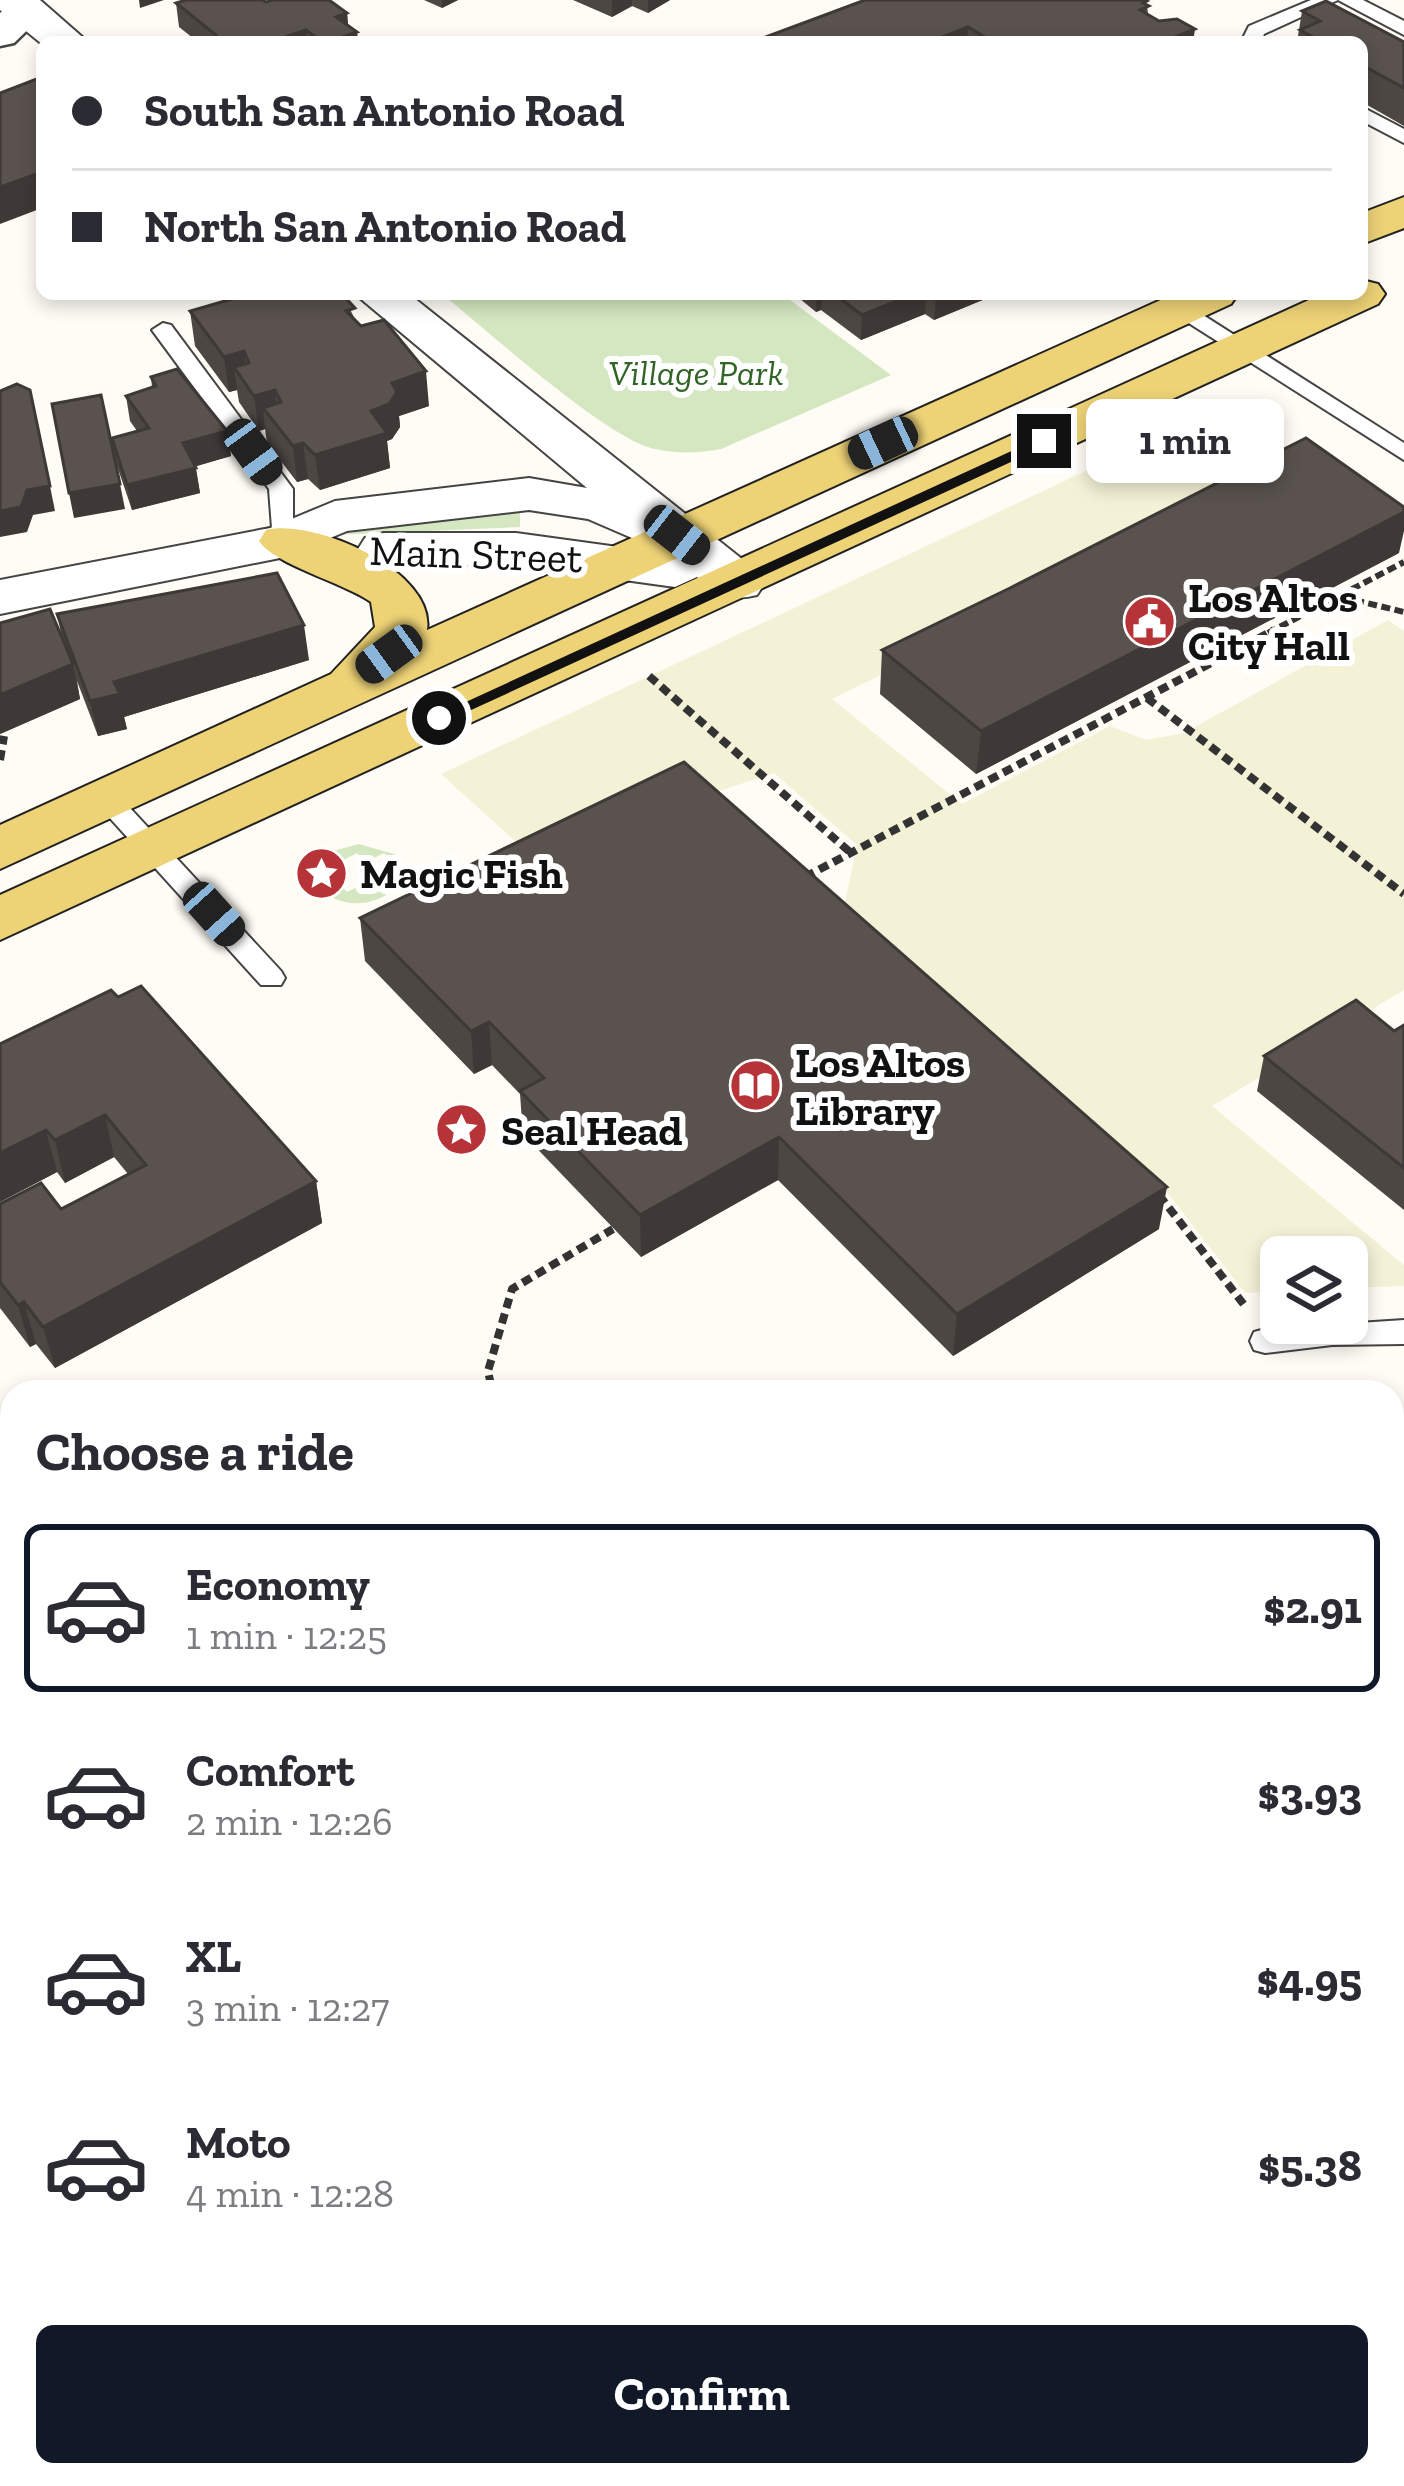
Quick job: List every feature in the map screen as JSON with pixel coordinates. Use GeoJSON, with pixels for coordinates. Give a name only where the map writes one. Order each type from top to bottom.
{"type":"FeatureCollection","features":[{"type":"Feature","properties":{"kind":"main road"},"geometry":{"type":"LineString","coordinates":[[1368,227],[1404,211]]}},
{"type":"Feature","properties":{"kind":"main road"},"geometry":{"type":"LineString","coordinates":[[1368,291],[1404,274]]}},
{"type":"Feature","properties":{"kind":"main road"},"geometry":{"type":"LineString","coordinates":[[0,920],[1348,300]]}},
{"type":"Feature","properties":{"kind":"main road"},"geometry":{"type":"LineString","coordinates":[[0,849],[677,535],[1197,301]]}},
{"type":"Feature","properties":{"kind":"main road"},"geometry":{"type":"LineString","coordinates":[[285,541],[374,576],[391,589],[400,604],[401,637],[389,654],[325,701]]}},
{"type":"Feature","properties":{"kind":"street"},"geometry":{"type":"LineString","coordinates":[[14,15],[54,36]]}},
{"type":"Feature","properties":{"kind":"street"},"geometry":{"type":"LineString","coordinates":[[386,300],[738,583]]}},
{"type":"Feature","properties":{"kind":"street","name":"Main Street"},"geometry":{"type":"LineString","coordinates":[[0,597],[285,541],[335,517],[529,494],[598,505],[677,535]]}},
{"type":"Feature","properties":{"kind":"street","name":"Main Street"},"geometry":{"type":"LineString","coordinates":[[285,541],[350,550],[503,548],[623,561],[738,583]]}},
{"type":"Feature","properties":{"kind":"lane"},"geometry":{"type":"LineString","coordinates":[[1254,36],[1256,30],[1328,0]]}},
{"type":"Feature","properties":{"kind":"lane"},"geometry":{"type":"LineString","coordinates":[[1348,0],[1404,29]]}},
{"type":"Feature","properties":{"kind":"lane"},"geometry":{"type":"LineString","coordinates":[[1368,116],[1404,137]]}},
{"type":"Feature","properties":{"kind":"lane"},"geometry":{"type":"LineString","coordinates":[[1197,301],[1243,350],[1404,453]]}},
{"type":"Feature","properties":{"kind":"lane"},"geometry":{"type":"LineString","coordinates":[[163,330],[280,489],[285,541]]}},
{"type":"Feature","properties":{"kind":"lane"},"geometry":{"type":"LineString","coordinates":[[108,800],[272,977]]}},
{"type":"Feature","properties":{"kind":"lane"},"geometry":{"type":"LineString","coordinates":[[1368,1332],[1404,1332]]}},
{"type":"Feature","properties":{"kind":"path"},"geometry":{"type":"LineString","coordinates":[[813,891],[800,880],[1404,562]]}},
{"type":"Feature","properties":{"kind":"path"},"geometry":{"type":"LineString","coordinates":[[1339,597],[1404,612]]}},
{"type":"Feature","properties":{"kind":"path"},"geometry":{"type":"LineString","coordinates":[[638,667],[851,853]]}},
{"type":"Feature","properties":{"kind":"path"},"geometry":{"type":"LineString","coordinates":[[1147,698],[1404,894]]}},
{"type":"Feature","properties":{"kind":"path"},"geometry":{"type":"LineString","coordinates":[[0,760],[4,736]]}},
{"type":"Feature","properties":{"kind":"path"},"geometry":{"type":"LineString","coordinates":[[1143,1181],[1161,1196],[1260,1332]]}},
{"type":"Feature","properties":{"kind":"path"},"geometry":{"type":"LineString","coordinates":[[490,1380],[488,1371],[512,1289],[613,1229]]}},
{"type":"Feature","properties":{"kind":"shaded area"},"geometry":{"type":"Polygon","coordinates":[[[1220,408],[1271,444],[1228,481],[987,623],[832,699],[962,804],[1110,726],[1146,740],[1184,733],[1388,620],[1404,631],[1404,990],[1212,1106],[1404,1265],[1404,1286],[1368,1287],[1368,1236],[1260,1236],[1260,1292],[1245,1293],[1170,1196],[1139,1165],[844,908],[857,845],[774,773],[683,803],[547,870],[441,774],[1220,408]]]}},
{"type":"Feature","properties":{"kind":"green space","name":"Village Park"},"geometry":{"type":"Polygon","coordinates":[[[449,300],[790,300],[891,375],[721,449],[664,451],[608,426],[449,300]]]}},
{"type":"Feature","properties":{"kind":"green space"},"geometry":{"type":"Polygon","coordinates":[[[520,510],[520,527],[333,535],[520,510]]]}},
{"type":"Feature","properties":{"kind":"green space"},"geometry":{"type":"Polygon","coordinates":[[[359,844],[394,854],[403,873],[397,885],[377,900],[339,900],[318,886],[317,867],[333,851],[359,844]],[[357,853],[325,869],[347,892],[380,876],[377,871],[393,862],[384,853],[366,862],[357,853]]]}},
{"type":"Feature","properties":{"kind":"building"},"geometry":{"type":"Polygon","coordinates":[[[329,0],[347,13],[336,17],[357,32],[345,36],[314,36],[306,30],[288,36],[216,36],[176,3],[329,0]]]}},
{"type":"Feature","properties":{"kind":"building"},"geometry":{"type":"Polygon","coordinates":[[[865,0],[1145,0],[1149,6],[1140,10],[1159,21],[1177,19],[1195,29],[1178,36],[983,36],[968,27],[944,36],[768,36],[865,0]]]}},
{"type":"Feature","properties":{"kind":"building"},"geometry":{"type":"Polygon","coordinates":[[[1326,1],[1404,42],[1404,88],[1368,68],[1368,36],[1311,36],[1300,30],[1320,21],[1302,11],[1326,1]]]}},
{"type":"Feature","properties":{"kind":"building"},"geometry":{"type":"Polygon","coordinates":[[[36,79],[36,174],[0,187],[0,93],[36,79]]]}},
{"type":"Feature","properties":{"kind":"building"},"geometry":{"type":"Polygon","coordinates":[[[228,300],[348,300],[355,308],[346,311],[361,326],[384,320],[426,371],[392,383],[397,392],[389,404],[371,411],[387,433],[315,455],[303,443],[293,446],[263,408],[281,402],[275,390],[254,396],[234,367],[249,363],[244,351],[224,357],[190,311],[228,300]]]}},
{"type":"Feature","properties":{"kind":"building"},"geometry":{"type":"Polygon","coordinates":[[[842,300],[899,300],[862,315],[842,300]]]}},
{"type":"Feature","properties":{"kind":"building"},"geometry":{"type":"Polygon","coordinates":[[[177,369],[227,431],[183,443],[196,468],[127,485],[112,438],[149,428],[126,396],[156,386],[151,377],[177,369]]]}},
{"type":"Feature","properties":{"kind":"building"},"geometry":{"type":"Polygon","coordinates":[[[17,384],[30,390],[50,486],[27,490],[21,507],[0,511],[0,391],[17,384]]]}},
{"type":"Feature","properties":{"kind":"building"},"geometry":{"type":"Polygon","coordinates":[[[101,395],[120,484],[69,493],[52,404],[101,395]]]}},
{"type":"Feature","properties":{"kind":"building","name":"Los Altos City Hall"},"geometry":{"type":"Polygon","coordinates":[[[1306,438],[1404,507],[1404,512],[981,731],[882,650],[1010,588],[1306,438]]]}},
{"type":"Feature","properties":{"kind":"building"},"geometry":{"type":"Polygon","coordinates":[[[277,573],[304,625],[114,682],[120,694],[90,701],[57,614],[277,573]]]}},
{"type":"Feature","properties":{"kind":"building"},"geometry":{"type":"Polygon","coordinates":[[[50,609],[73,664],[0,695],[0,623],[50,609]]]}},
{"type":"Feature","properties":{"kind":"building","name":"Los Altos Library"},"geometry":{"type":"Polygon","coordinates":[[[684,762],[1167,1187],[957,1314],[779,1137],[640,1215],[520,1091],[544,1078],[489,1022],[471,1031],[360,918],[684,762]]]}},
{"type":"Feature","properties":{"kind":"building"},"geometry":{"type":"Polygon","coordinates":[[[141,986],[316,1181],[43,1327],[0,1282],[0,1204],[41,1183],[61,1209],[146,1165],[105,1115],[55,1140],[46,1130],[0,1153],[0,1044],[111,990],[118,997],[141,986]]]}},
{"type":"Feature","properties":{"kind":"building"},"geometry":{"type":"Polygon","coordinates":[[[1356,1000],[1394,1031],[1404,1025],[1404,1168],[1264,1056],[1356,1000]]]}},
{"type":"Feature","properties":{"kind":"place","name":"Los Altos City Hall"},"geometry":{"type":"Point","coordinates":[1149,621]}},
{"type":"Feature","properties":{"kind":"place","name":"Magic Fish"},"geometry":{"type":"Point","coordinates":[321,873]}},
{"type":"Feature","properties":{"kind":"place","name":"Los Altos Library"},"geometry":{"type":"Point","coordinates":[756,1086]}},
{"type":"Feature","properties":{"kind":"place","name":"Seal Head"},"geometry":{"type":"Point","coordinates":[462,1130]}},
{"type":"Feature","properties":{"kind":"route"},"geometry":{"type":"LineString","coordinates":[[439,718],[1044,441]]}}]}
